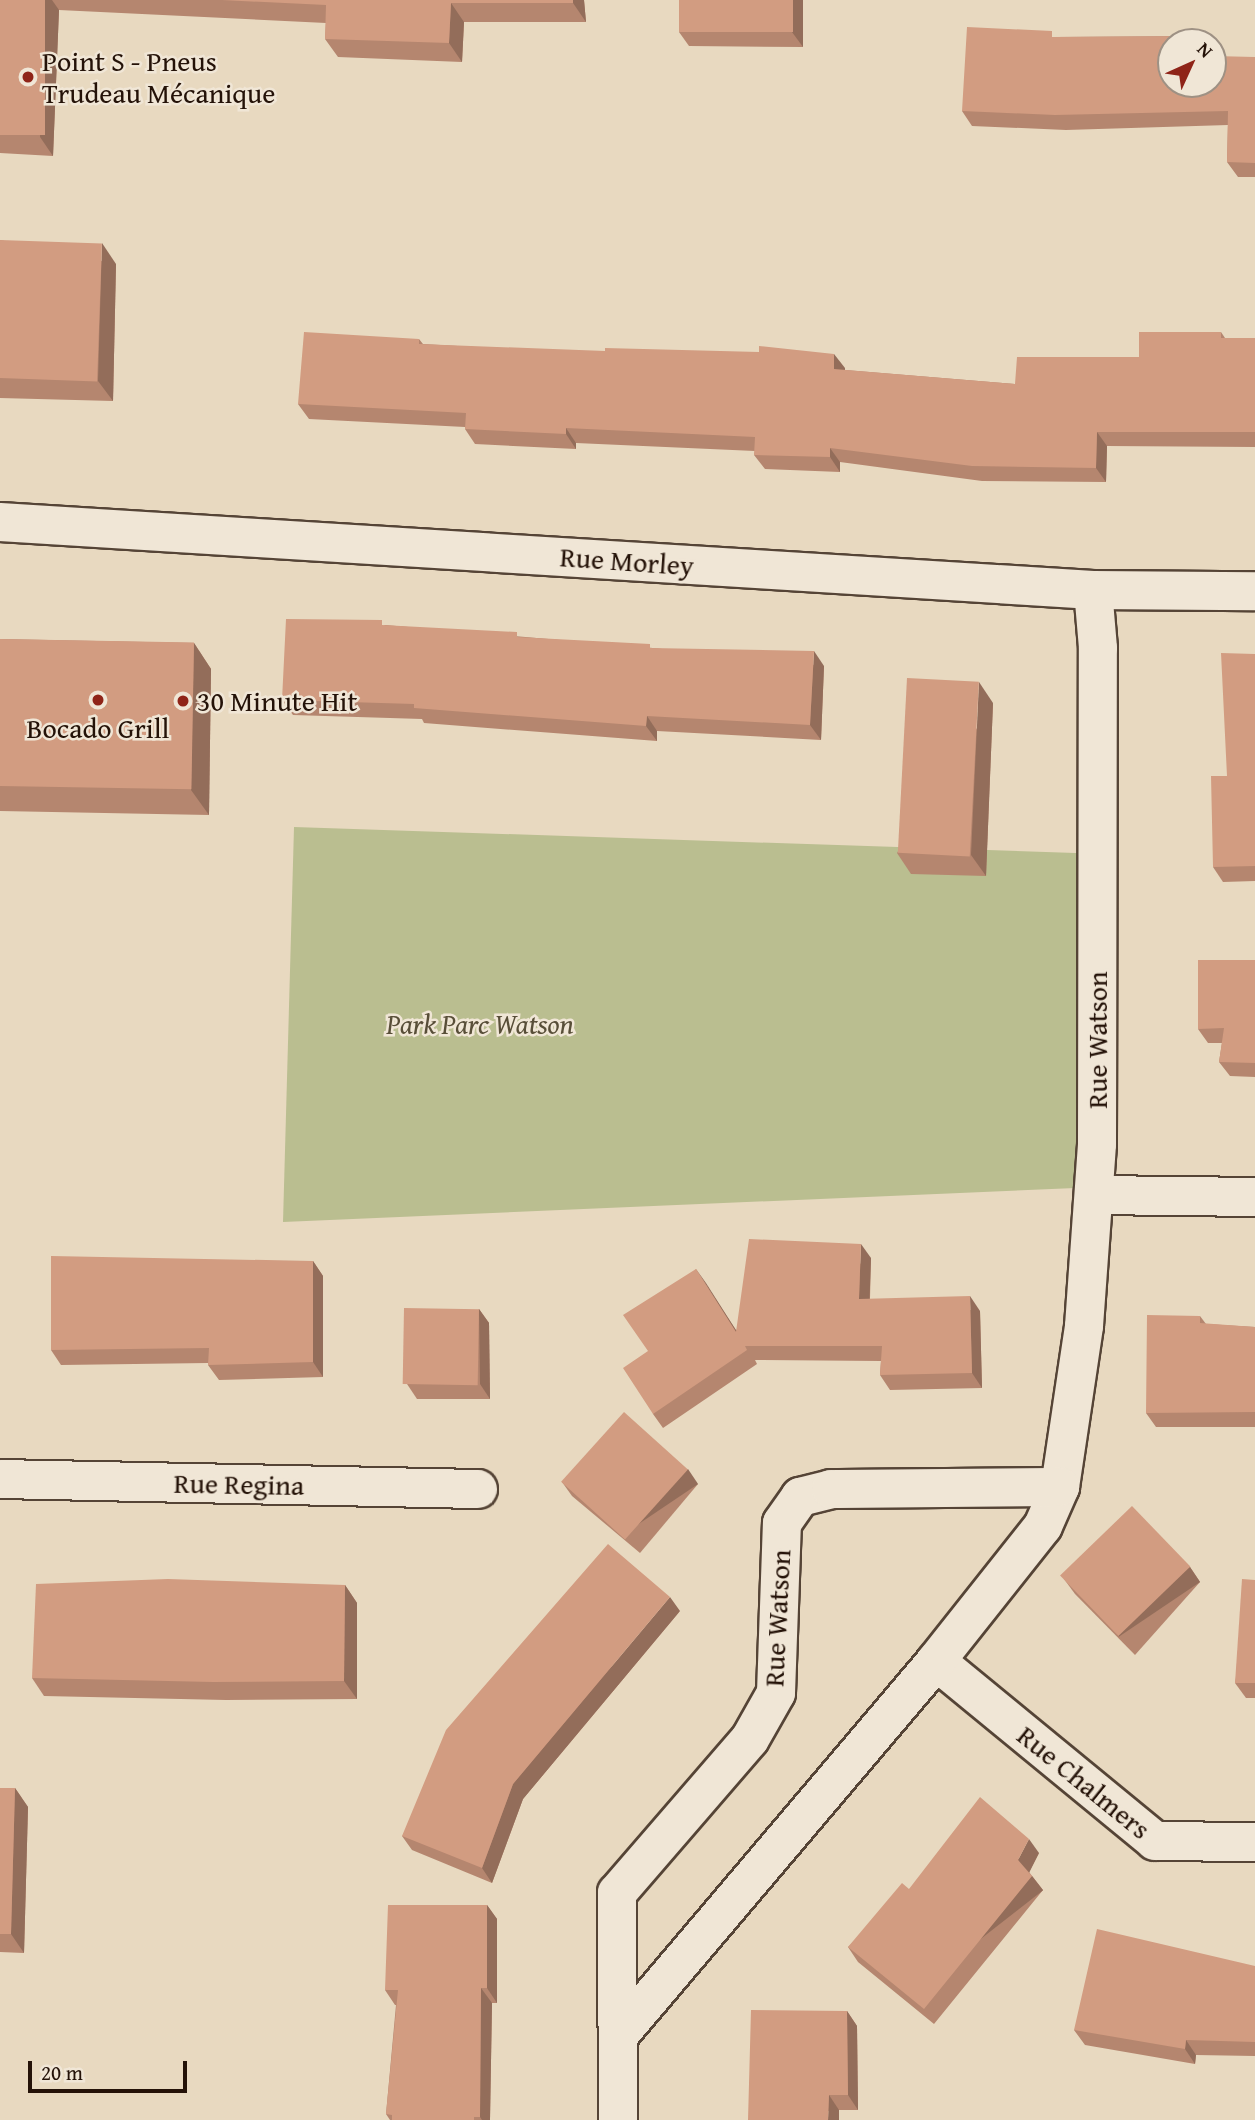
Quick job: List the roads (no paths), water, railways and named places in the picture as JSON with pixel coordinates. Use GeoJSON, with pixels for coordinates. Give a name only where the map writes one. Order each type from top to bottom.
{"type":"FeatureCollection","features":[{"type":"Feature","properties":{"kind":"street","name":"Rue Morley"},"geometry":{"type":"LineString","coordinates":[[0,522],[1093,590],[1255,591]]}},
{"type":"Feature","properties":{"kind":"street","name":"Rue Watson"},"geometry":{"type":"LineString","coordinates":[[620,2035],[936,1661],[1043,1526],[1060,1487],[1084,1326],[1097,1144],[1098,648],[1093,590]]}},
{"type":"Feature","properties":{"kind":"street"},"geometry":{"type":"LineString","coordinates":[[1094,1195],[1255,1197]]}},
{"type":"Feature","properties":{"kind":"street","name":"Rue Regina"},"geometry":{"type":"LineString","coordinates":[[0,1479],[478,1489]]}},
{"type":"Feature","properties":{"kind":"street","name":"Rue Watson"},"geometry":{"type":"LineString","coordinates":[[618,2120],[620,2035],[617,1893],[750,1739],[776,1693],[782,1523],[800,1497],[831,1489],[1060,1487]]}},
{"type":"Feature","properties":{"kind":"street","name":"Rue Chalmers"},"geometry":{"type":"LineString","coordinates":[[936,1661],[1155,1841],[1255,1842]]}},
{"type":"Feature","properties":{"kind":"place","name":"Point S - Pneus Trudeau Mécanique"},"geometry":{"type":"Point","coordinates":[28,77]}},
{"type":"Feature","properties":{"kind":"place","name":"Bocado Grill"},"geometry":{"type":"Point","coordinates":[98,700]}},
{"type":"Feature","properties":{"kind":"place","name":"30 Minute Hit"},"geometry":{"type":"Point","coordinates":[183,701]}},
{"type":"Feature","properties":{"kind":"park label","name":"Park Parc Watson"},"geometry":{"type":"Point","coordinates":[480,1024]}}]}
